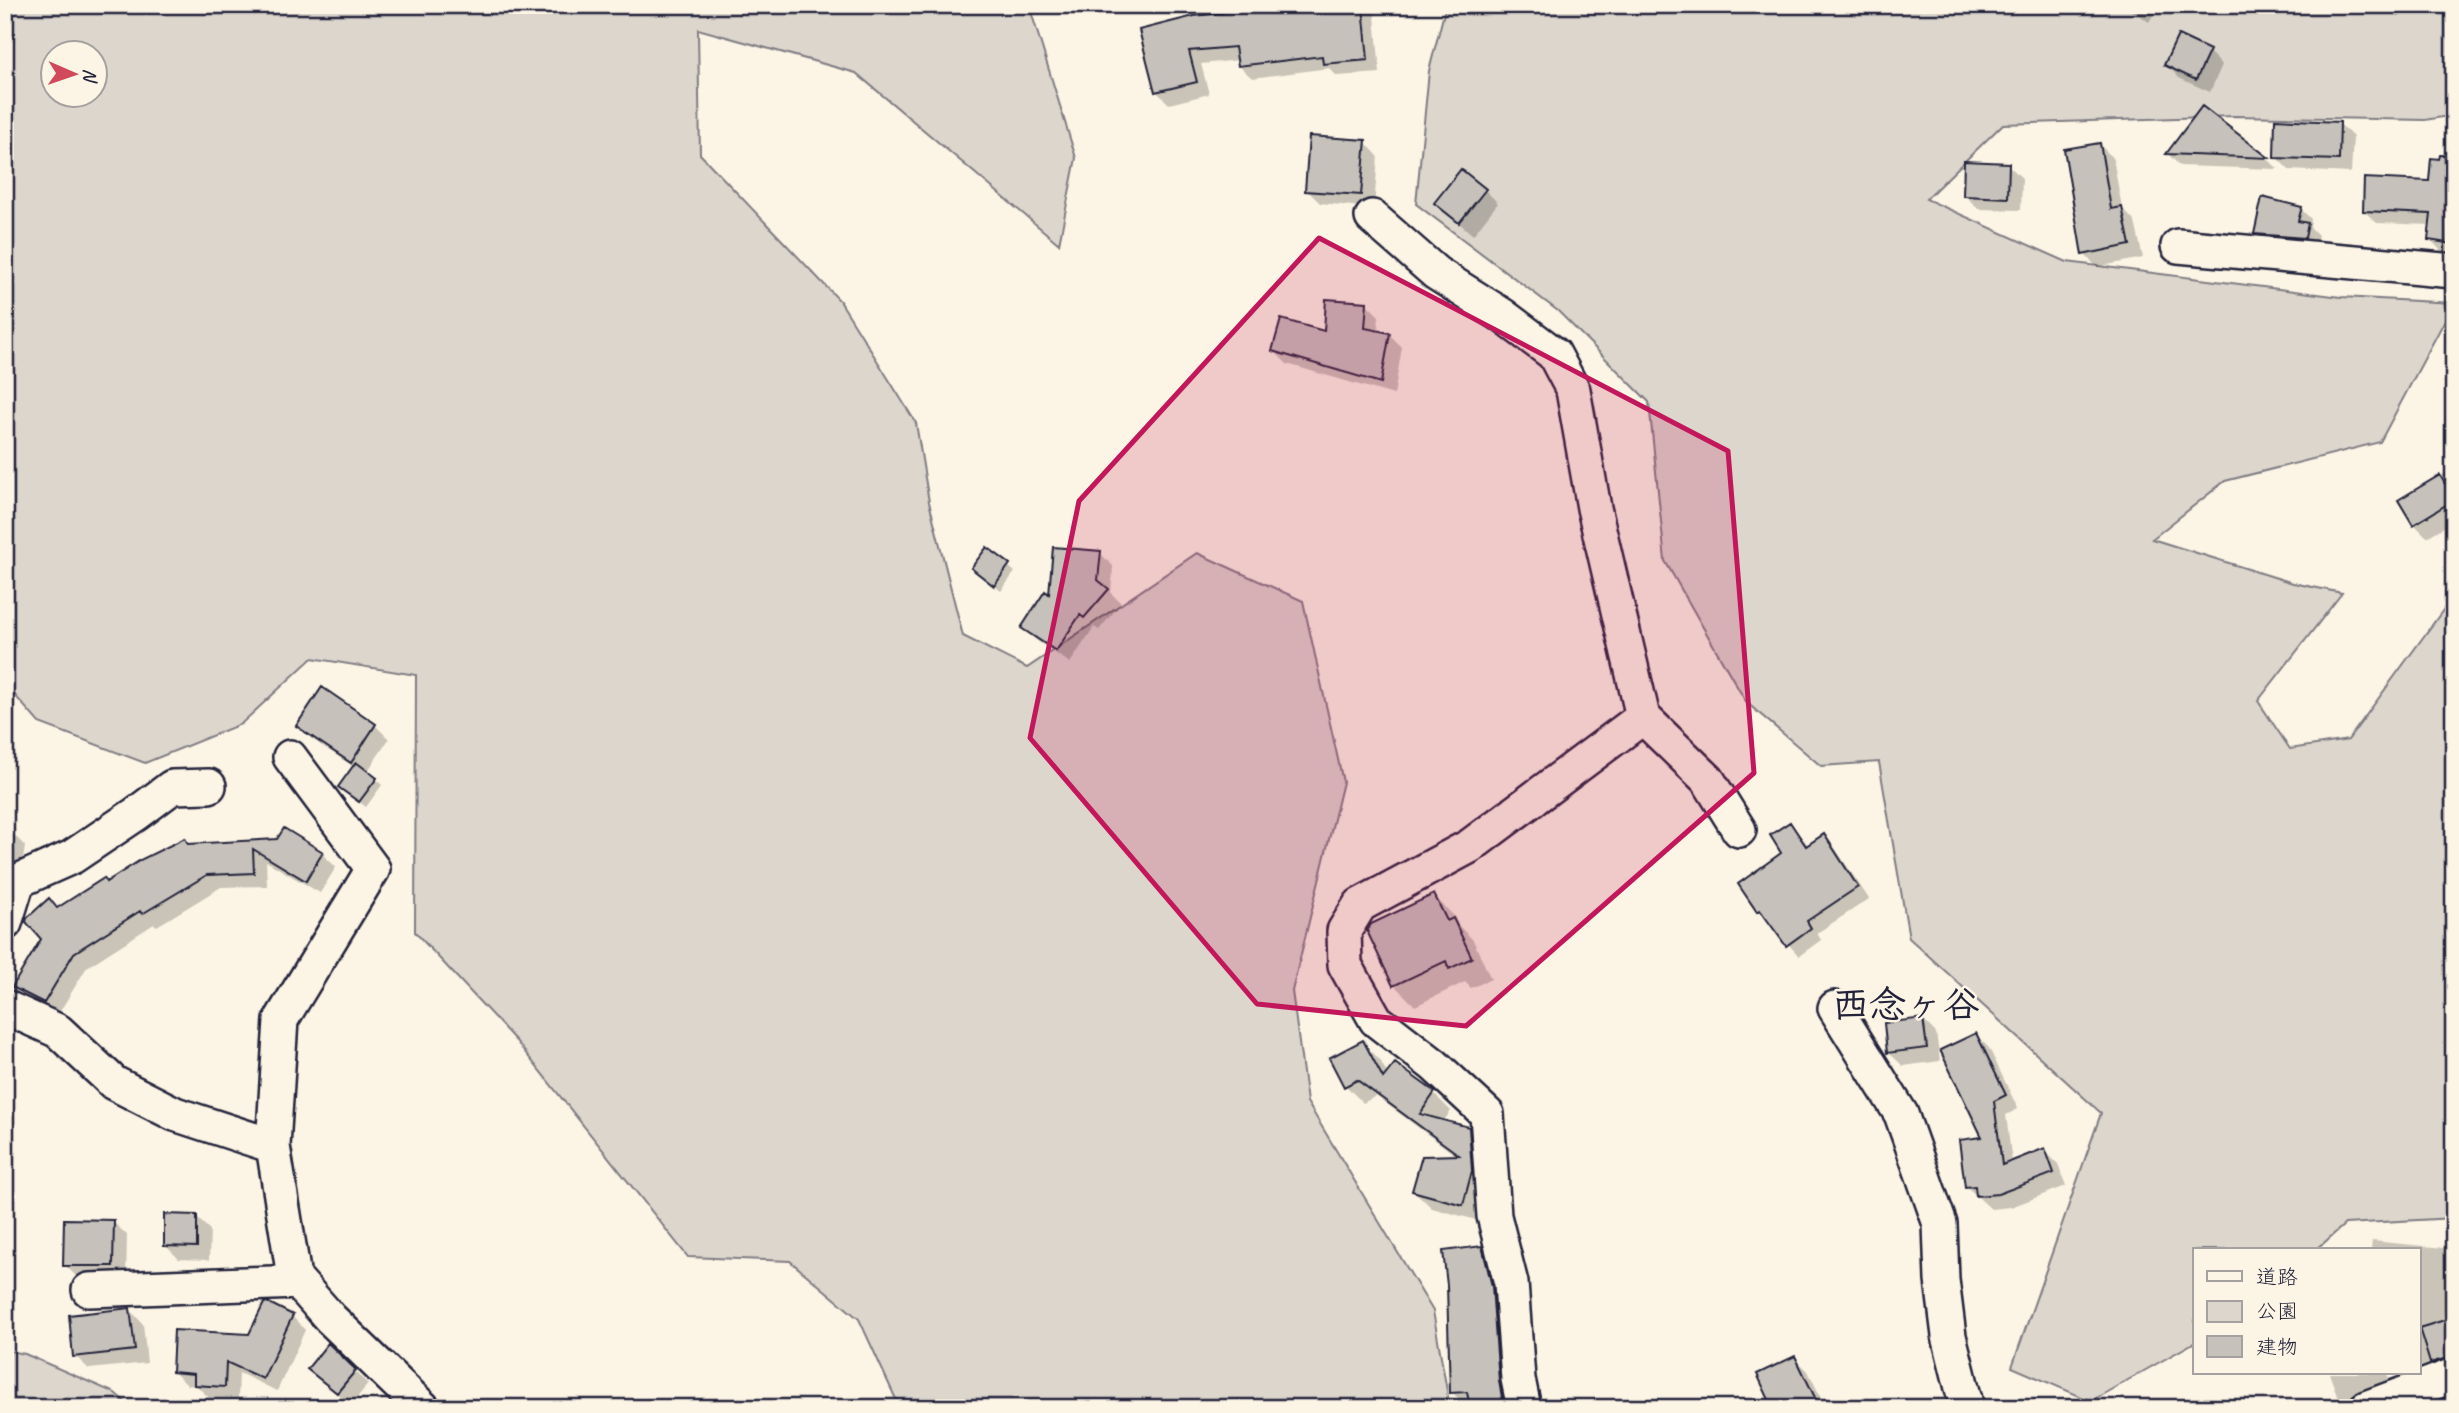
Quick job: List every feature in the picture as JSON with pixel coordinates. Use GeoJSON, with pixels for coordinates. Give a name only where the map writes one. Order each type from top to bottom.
{"type":"FeatureCollection","features":[{"type":"Feature","properties":{"kind":"street"},"geometry":{"type":"LineString","coordinates":[[1372,217],[1436,273],[1502,315],[1554,354],[1573,390],[1594,508],[1643,717],[1708,780],[1739,830]]}},
{"type":"Feature","properties":{"kind":"street"},"geometry":{"type":"LineString","coordinates":[[2178,246],[2454,271]]}},
{"type":"Feature","properties":{"kind":"street"},"geometry":{"type":"LineString","coordinates":[[1524,1408],[1518,1379],[1511,1283],[1494,1216],[1487,1114],[1434,1065],[1376,1020],[1345,965],[1344,931],[1360,905],[1391,891],[1470,846],[1643,717]]}},
{"type":"Feature","properties":{"kind":"street"},"geometry":{"type":"LineString","coordinates":[[290,757],[373,869],[281,1020],[273,1146],[294,1277],[331,1319],[423,1408]]}},
{"type":"Feature","properties":{"kind":"street"},"geometry":{"type":"LineString","coordinates":[[5,923],[18,881],[72,857],[172,787],[209,786]]}},
{"type":"Feature","properties":{"kind":"street"},"geometry":{"type":"LineString","coordinates":[[5,1007],[58,1031],[114,1083],[175,1114],[273,1146]]}},
{"type":"Feature","properties":{"kind":"street"},"geometry":{"type":"LineString","coordinates":[[1835,1008],[1901,1114],[1940,1224],[1942,1280],[1949,1336],[1967,1408]]}},
{"type":"Feature","properties":{"kind":"street"},"geometry":{"type":"LineString","coordinates":[[89,1290],[298,1282]]}},
{"type":"Feature","properties":{"kind":"street"},"geometry":{"type":"LineString","coordinates":[[2366,1408],[2454,1375]]}},
{"type":"Feature","properties":{"kind":"highlighted area"},"geometry":{"type":"Polygon","coordinates":[[[1319,238],[1728,451],[1754,773],[1466,1026],[1257,1004],[1030,738],[1079,501],[1319,238]]]}},
{"type":"Feature","properties":{"kind":"green space"},"geometry":{"type":"Polygon","coordinates":[[[5,5],[1029,5],[1076,158],[1059,244],[856,73],[698,29],[700,154],[840,301],[916,423],[929,502],[963,636],[1027,668],[1197,553],[1303,601],[1343,782],[1292,991],[1307,1102],[1433,1311],[1450,1408],[900,1408],[859,1319],[790,1261],[688,1257],[516,1041],[415,932],[416,675],[312,658],[241,724],[145,763],[39,723],[5,684],[5,5]]]}},
{"type":"Feature","properties":{"kind":"green space"},"geometry":{"type":"Polygon","coordinates":[[[1446,5],[2454,5],[2454,115],[2425,120],[2235,116],[2003,124],[1926,199],[2067,262],[2341,297],[2454,303],[2380,442],[2225,481],[2152,539],[2293,583],[2342,593],[2258,701],[2290,749],[2348,740],[2454,595],[2454,1218],[2345,1224],[2318,1248],[2193,1248],[2193,1343],[2091,1401],[2012,1367],[2101,1113],[1909,938],[1879,762],[1821,766],[1746,702],[1665,561],[1649,402],[1558,311],[1416,204],[1429,71],[1446,5]]]}},
{"type":"Feature","properties":{"kind":"green space"},"geometry":{"type":"Polygon","coordinates":[[[5,1350],[25,1354],[115,1393],[132,1408],[5,1408],[5,1350]]]}},
{"type":"Feature","properties":{"kind":"building"},"geometry":{"type":"Polygon","coordinates":[[[1256,5],[1297,5],[1298,12],[1363,6],[1368,60],[1323,64],[1322,56],[1238,66],[1235,47],[1189,51],[1197,82],[1155,92],[1139,30],[1194,16],[1231,12],[1230,9],[1256,5]]]}},
{"type":"Feature","properties":{"kind":"building"},"geometry":{"type":"Polygon","coordinates":[[[2178,35],[2210,50],[2196,80],[2164,65],[2178,35]]]}},
{"type":"Feature","properties":{"kind":"building"},"geometry":{"type":"Polygon","coordinates":[[[2202,106],[2269,158],[2166,154],[2202,106]]]}},
{"type":"Feature","properties":{"kind":"building"},"geometry":{"type":"Polygon","coordinates":[[[2275,119],[2340,122],[2339,160],[2274,158],[2275,119]]]}},
{"type":"Feature","properties":{"kind":"building"},"geometry":{"type":"Polygon","coordinates":[[[1309,136],[1366,140],[1361,195],[1305,191],[1309,136]]]}},
{"type":"Feature","properties":{"kind":"building"},"geometry":{"type":"Polygon","coordinates":[[[2100,143],[2111,209],[2122,207],[2130,245],[2082,255],[2064,149],[2100,143]]]}},
{"type":"Feature","properties":{"kind":"building"},"geometry":{"type":"Polygon","coordinates":[[[2440,155],[2454,156],[2454,244],[2428,240],[2431,214],[2363,211],[2364,178],[2429,181],[2431,158],[2439,159],[2440,155]]]}},
{"type":"Feature","properties":{"kind":"building"},"geometry":{"type":"Polygon","coordinates":[[[1964,161],[2009,163],[2008,198],[1963,196],[1964,161]]]}},
{"type":"Feature","properties":{"kind":"building"},"geometry":{"type":"Polygon","coordinates":[[[1461,169],[1486,189],[1459,223],[1434,203],[1461,169]]]}},
{"type":"Feature","properties":{"kind":"building"},"geometry":{"type":"Polygon","coordinates":[[[2262,197],[2302,207],[2298,221],[2308,223],[2305,238],[2254,234],[2262,197]]]}},
{"type":"Feature","properties":{"kind":"building"},"geometry":{"type":"Polygon","coordinates":[[[1326,299],[1367,302],[1365,328],[1390,333],[1381,383],[1272,351],[1281,319],[1324,331],[1326,299]]]}},
{"type":"Feature","properties":{"kind":"building"},"geometry":{"type":"Polygon","coordinates":[[[2440,475],[2454,500],[2413,525],[2398,500],[2440,475]]]}},
{"type":"Feature","properties":{"kind":"building"},"geometry":{"type":"Polygon","coordinates":[[[987,547],[1010,564],[994,586],[971,568],[987,547]]]}},
{"type":"Feature","properties":{"kind":"building"},"geometry":{"type":"Polygon","coordinates":[[[1053,547],[1101,551],[1098,580],[1109,589],[1084,618],[1080,615],[1056,651],[1021,628],[1045,591],[1049,594],[1053,547]]]}},
{"type":"Feature","properties":{"kind":"building"},"geometry":{"type":"Polygon","coordinates":[[[322,687],[376,724],[351,763],[296,726],[322,687]]]}},
{"type":"Feature","properties":{"kind":"building"},"geometry":{"type":"Polygon","coordinates":[[[356,762],[377,778],[359,802],[338,787],[356,762]]]}},
{"type":"Feature","properties":{"kind":"building"},"geometry":{"type":"Polygon","coordinates":[[[1790,822],[1806,846],[1824,834],[1858,887],[1807,921],[1811,928],[1786,946],[1760,910],[1757,912],[1738,884],[1781,853],[1770,835],[1790,822]]]}},
{"type":"Feature","properties":{"kind":"building"},"geometry":{"type":"Polygon","coordinates":[[[284,828],[323,852],[306,881],[253,849],[254,873],[207,875],[142,914],[140,911],[74,953],[44,1003],[12,987],[41,939],[26,922],[27,918],[49,898],[57,908],[104,878],[106,882],[142,859],[185,838],[188,844],[277,839],[284,828]]]}},
{"type":"Feature","properties":{"kind":"building"},"geometry":{"type":"Polygon","coordinates":[[[1434,894],[1447,921],[1453,918],[1472,958],[1449,969],[1446,961],[1393,986],[1367,931],[1371,924],[1434,894]]]}},
{"type":"Feature","properties":{"kind":"building"},"geometry":{"type":"Polygon","coordinates":[[[1923,1018],[1927,1048],[1887,1053],[1884,1023],[1923,1018]]]}},
{"type":"Feature","properties":{"kind":"building"},"geometry":{"type":"Polygon","coordinates":[[[1976,1033],[2006,1095],[1994,1101],[2002,1165],[2045,1148],[2054,1173],[1998,1194],[1976,1196],[1975,1186],[1965,1187],[1959,1140],[1982,1137],[1940,1050],[1976,1033]]]}},
{"type":"Feature","properties":{"kind":"building"},"geometry":{"type":"Polygon","coordinates":[[[1363,1040],[1383,1078],[1395,1063],[1435,1092],[1420,1114],[1469,1127],[1472,1171],[1463,1205],[1412,1191],[1422,1156],[1459,1155],[1357,1080],[1344,1087],[1329,1058],[1363,1040]]]}},
{"type":"Feature","properties":{"kind":"building"},"geometry":{"type":"Polygon","coordinates":[[[164,1214],[197,1215],[197,1247],[164,1246],[164,1214]]]}},
{"type":"Feature","properties":{"kind":"building"},"geometry":{"type":"Polygon","coordinates":[[[64,1219],[114,1220],[113,1266],[63,1266],[64,1219]]]}},
{"type":"Feature","properties":{"kind":"building"},"geometry":{"type":"Polygon","coordinates":[[[1482,1246],[1492,1286],[1499,1381],[1504,1408],[1470,1408],[1467,1392],[1450,1393],[1447,1285],[1443,1251],[1482,1246]]]}},
{"type":"Feature","properties":{"kind":"building"},"geometry":{"type":"Polygon","coordinates":[[[264,1303],[293,1315],[263,1379],[226,1362],[225,1387],[194,1385],[194,1374],[172,1372],[174,1330],[249,1334],[264,1303]]]}},
{"type":"Feature","properties":{"kind":"building"},"geometry":{"type":"Polygon","coordinates":[[[130,1308],[135,1350],[73,1357],[69,1315],[130,1308]]]}},
{"type":"Feature","properties":{"kind":"building"},"geometry":{"type":"Polygon","coordinates":[[[2448,1319],[2454,1338],[2454,1356],[2430,1363],[2420,1328],[2448,1319]]]}},
{"type":"Feature","properties":{"kind":"building"},"geometry":{"type":"Polygon","coordinates":[[[328,1343],[356,1370],[337,1393],[307,1369],[328,1343]]]}},
{"type":"Feature","properties":{"kind":"building"},"geometry":{"type":"Polygon","coordinates":[[[1795,1356],[1820,1408],[1778,1408],[1774,1400],[1770,1402],[1757,1374],[1795,1356]]]}},
{"type":"Feature","properties":{"kind":"district","name":"西念ヶ谷"},"geometry":{"type":"Point","coordinates":[1906,1004]}}]}
